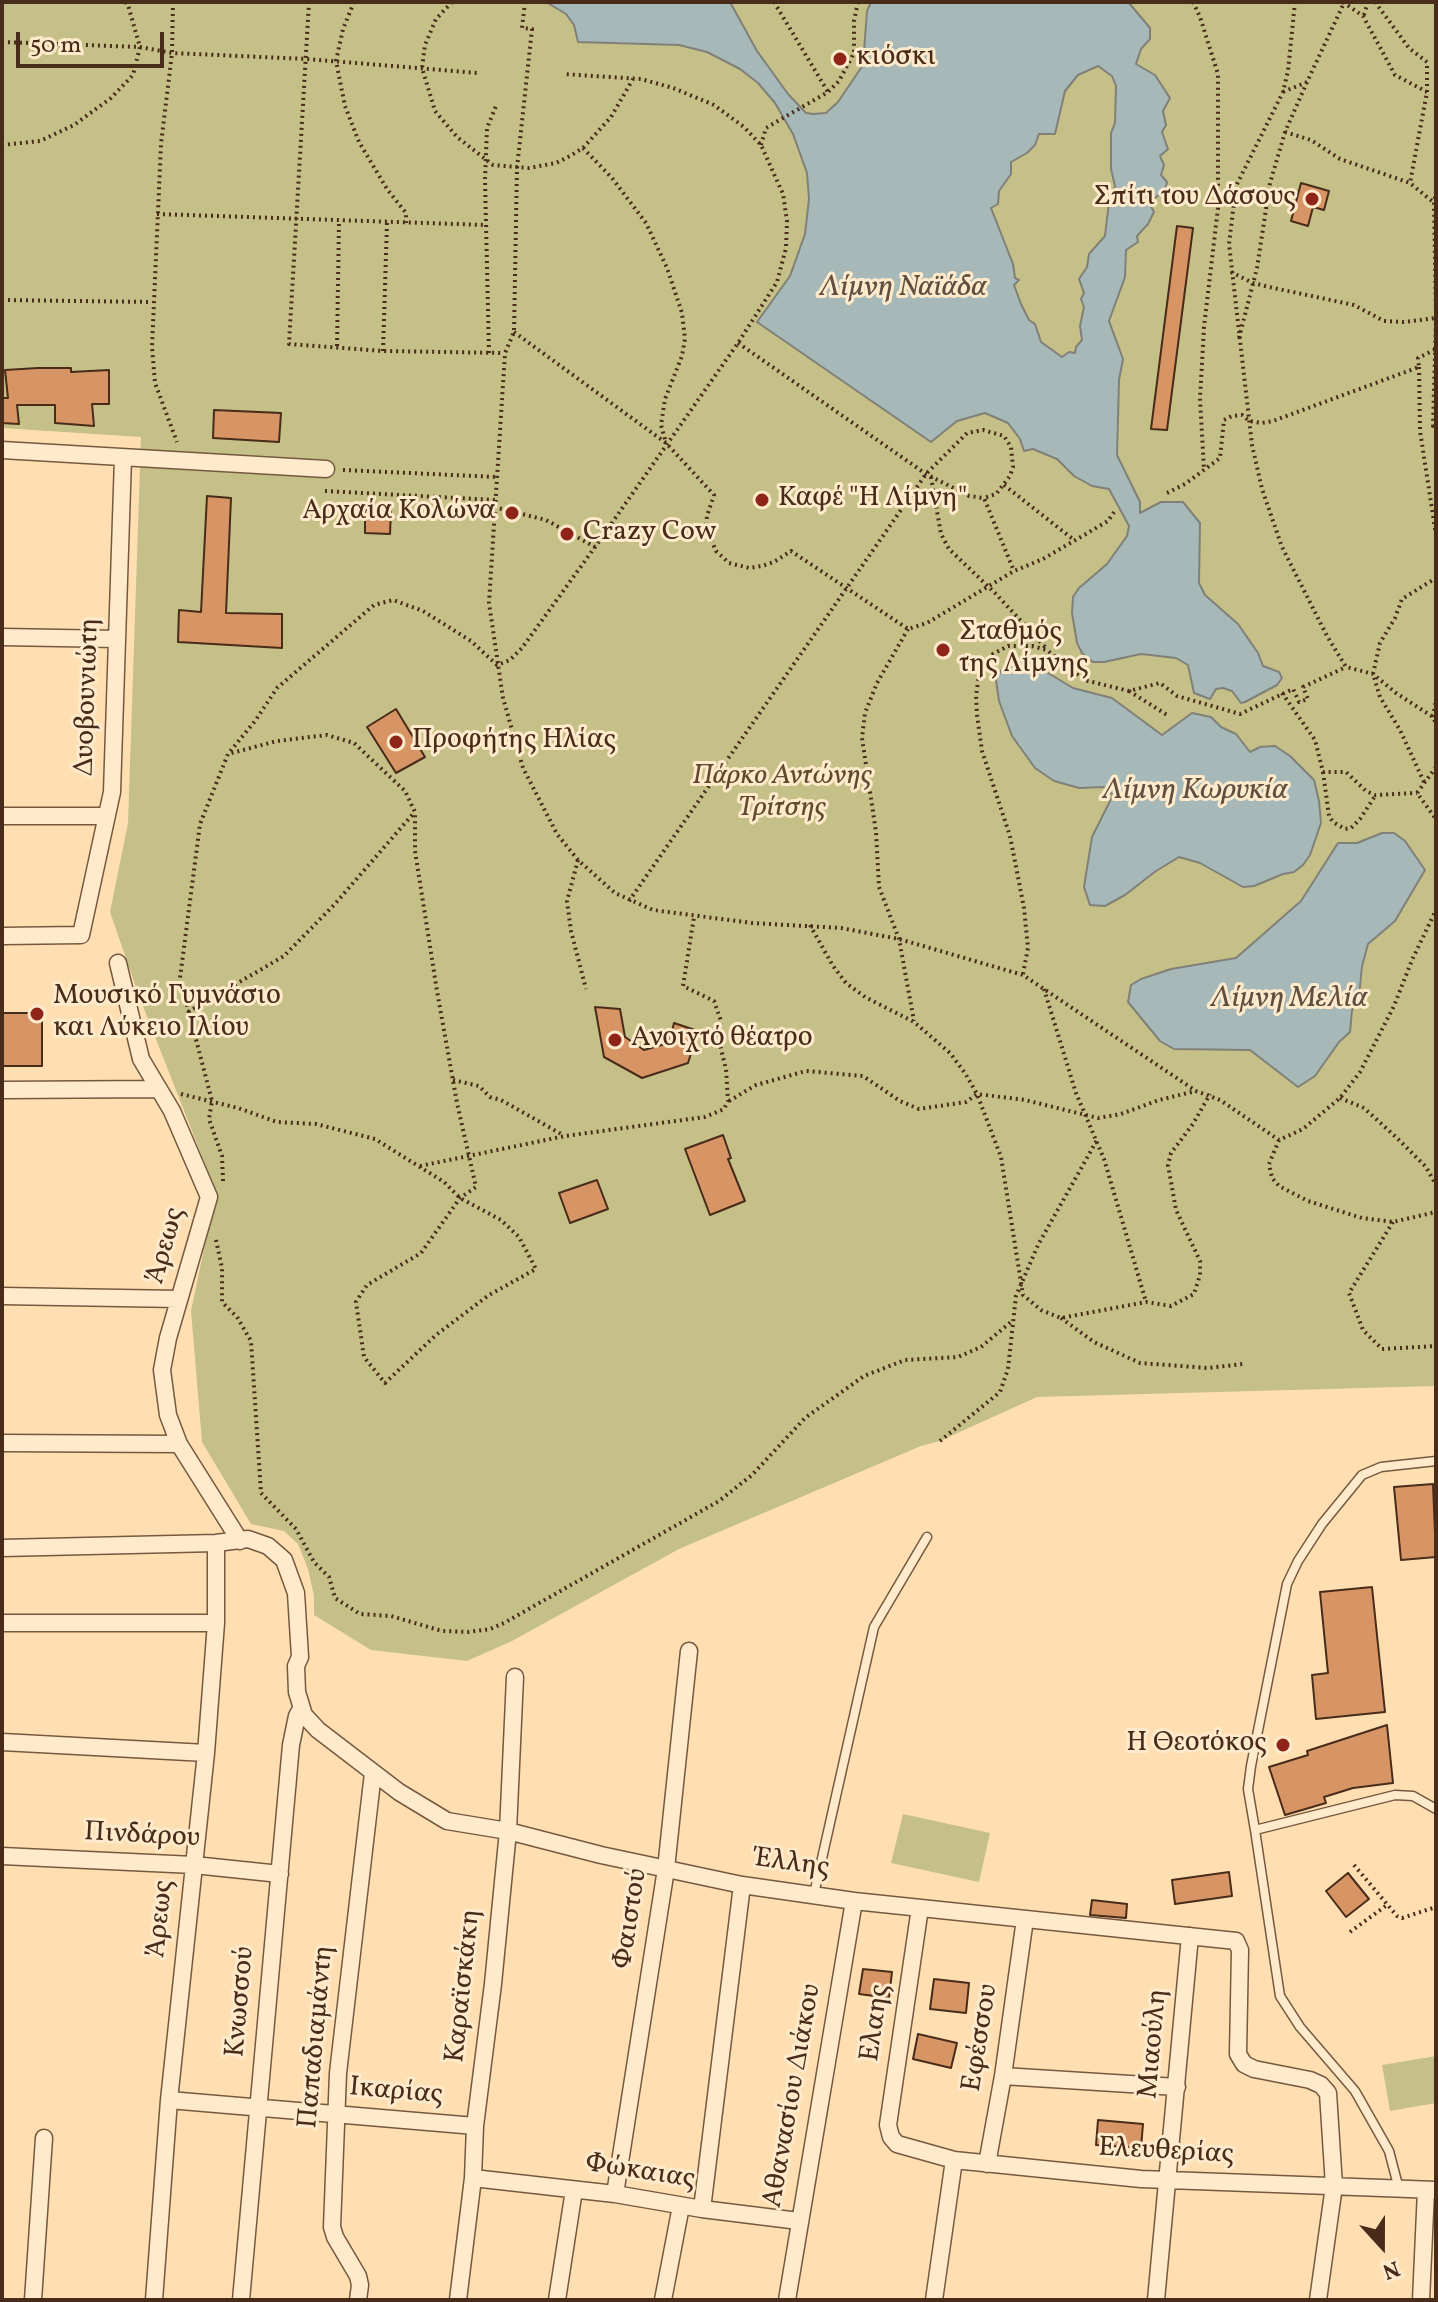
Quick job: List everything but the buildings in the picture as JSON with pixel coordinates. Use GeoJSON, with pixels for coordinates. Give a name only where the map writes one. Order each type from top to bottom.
{"type":"FeatureCollection","features":[{"type":"Feature","properties":{"kind":"street"},"geometry":{"type":"LineString","coordinates":[[2,450],[326,469]]}},
{"type":"Feature","properties":{"kind":"street","name":"Δυοβουνιώτη"},"geometry":{"type":"LineString","coordinates":[[2,936],[81,935],[112,792],[123,458]]}},
{"type":"Feature","properties":{"kind":"street"},"geometry":{"type":"LineString","coordinates":[[2,637],[117,639]]}},
{"type":"Feature","properties":{"kind":"street"},"geometry":{"type":"LineString","coordinates":[[2,816],[107,816]]}},
{"type":"Feature","properties":{"kind":"street","name":"Άρεως"},"geometry":{"type":"LineString","coordinates":[[118,963],[141,1059],[179,1127],[209,1197],[168,1338],[162,1370],[168,1415],[179,1444],[240,1541]]}},
{"type":"Feature","properties":{"kind":"street"},"geometry":{"type":"LineString","coordinates":[[2,1090],[159,1089]]}},
{"type":"Feature","properties":{"kind":"street"},"geometry":{"type":"LineString","coordinates":[[2,1296],[179,1299]]}},
{"type":"Feature","properties":{"kind":"street"},"geometry":{"type":"LineString","coordinates":[[2,1443],[179,1444]]}},
{"type":"Feature","properties":{"kind":"street"},"geometry":{"type":"LineString","coordinates":[[2,1548],[259,1541],[284,1560],[296,1593],[300,1657],[296,1678],[301,1709]]}},
{"type":"Feature","properties":{"kind":"street","name":"Άρεως"},"geometry":{"type":"LineString","coordinates":[[154,2300],[169,2100],[206,1753],[216,1623],[216,1543]]}},
{"type":"Feature","properties":{"kind":"street"},"geometry":{"type":"LineString","coordinates":[[2,1623],[216,1623]]}},
{"type":"Feature","properties":{"kind":"street","name":"Φαιστού"},"geometry":{"type":"LineString","coordinates":[[615,2194],[666,1869],[689,1651]]}},
{"type":"Feature","properties":{"kind":"street","name":"Καραϊσκάκη"},"geometry":{"type":"LineString","coordinates":[[458,2300],[508,1831],[515,1677]]}},
{"type":"Feature","properties":{"kind":"street","name":"Έλλης"},"geometry":{"type":"LineString","coordinates":[[301,1709],[318,1730],[373,1773],[422,1808],[447,1821],[508,1831],[610,1858],[742,1885],[854,1901],[1236,1941],[1240,1950],[1238,2054],[1244,2064],[1254,2069],[1310,2080],[1328,2093],[1334,2186]]}},
{"type":"Feature","properties":{"kind":"street","name":"Κνωσσού"},"geometry":{"type":"LineString","coordinates":[[241,2300],[291,1745],[301,1709]]}},
{"type":"Feature","properties":{"kind":"street"},"geometry":{"type":"LineString","coordinates":[[2,1742],[206,1753]]}},
{"type":"Feature","properties":{"kind":"street","name":"Παπαδιαμάντη"},"geometry":{"type":"LineString","coordinates":[[358,2300],[358,2276],[332,2227],[335,2114],[373,1773]]}},
{"type":"Feature","properties":{"kind":"street","name":"Πινδάρου"},"geometry":{"type":"LineString","coordinates":[[2,1856],[194,1865],[280,1874]]}},
{"type":"Feature","properties":{"kind":"street"},"geometry":{"type":"LineString","coordinates":[[702,2209],[742,1885]]}},
{"type":"Feature","properties":{"kind":"street","name":"Αθανασίου Διάκου"},"geometry":{"type":"LineString","coordinates":[[787,2300],[854,1901]]}},
{"type":"Feature","properties":{"kind":"street","name":"Ελαης"},"geometry":{"type":"LineString","coordinates":[[897,2144],[891,2137],[888,2125],[920,1908]]}},
{"type":"Feature","properties":{"kind":"street","name":"Εφέσσου"},"geometry":{"type":"LineString","coordinates":[[987,2164],[1025,1919]]}},
{"type":"Feature","properties":{"kind":"street","name":"Μιαούλη"},"geometry":{"type":"LineString","coordinates":[[1156,2300],[1190,1936]]}},
{"type":"Feature","properties":{"kind":"street"},"geometry":{"type":"LineString","coordinates":[[1003,2076],[1177,2087]]}},
{"type":"Feature","properties":{"kind":"street","name":"Ικαρίας"},"geometry":{"type":"LineString","coordinates":[[169,2100],[475,2126]]}},
{"type":"Feature","properties":{"kind":"street"},"geometry":{"type":"LineString","coordinates":[[33,2300],[44,2138]]}},
{"type":"Feature","properties":{"kind":"street","name":"Ελευθερίας"},"geometry":{"type":"LineString","coordinates":[[897,2144],[954,2160],[1169,2181],[1431,2190]]}},
{"type":"Feature","properties":{"kind":"street"},"geometry":{"type":"LineString","coordinates":[[934,2300],[954,2160]]}},
{"type":"Feature","properties":{"kind":"street","name":"Φώκαιας"},"geometry":{"type":"LineString","coordinates":[[473,2178],[615,2194],[799,2221]]}},
{"type":"Feature","properties":{"kind":"street"},"geometry":{"type":"LineString","coordinates":[[1318,2300],[1334,2186]]}},
{"type":"Feature","properties":{"kind":"street"},"geometry":{"type":"LineString","coordinates":[[557,2300],[574,2190]]}},
{"type":"Feature","properties":{"kind":"street"},"geometry":{"type":"LineString","coordinates":[[1421,2300],[1431,2190]]}},
{"type":"Feature","properties":{"kind":"street"},"geometry":{"type":"LineString","coordinates":[[663,2300],[681,2206]]}},
{"type":"Feature","properties":{"kind":"lane"},"geometry":{"type":"LineString","coordinates":[[1399,2189],[1389,2151],[1355,2091],[1300,2027],[1280,1996],[1248,1789],[1287,1584],[1298,1561],[1322,1524],[1362,1475],[1381,1467],[1436,1461]]}},
{"type":"Feature","properties":{"kind":"lane"},"geometry":{"type":"LineString","coordinates":[[814,1894],[874,1627],[927,1537]]}},
{"type":"Feature","properties":{"kind":"lane"},"geometry":{"type":"LineString","coordinates":[[1255,1830],[1395,1795],[1413,1796],[1436,1809]]}},
{"type":"Feature","properties":{"kind":"path"},"geometry":{"type":"LineString","coordinates":[[2,145],[40,141],[74,125],[111,98],[133,75],[140,47],[125,2]]}},
{"type":"Feature","properties":{"kind":"path"},"geometry":{"type":"LineString","coordinates":[[173,2],[172,53],[161,144],[152,347],[155,383],[173,435],[188,460]]}},
{"type":"Feature","properties":{"kind":"path"},"geometry":{"type":"LineString","coordinates":[[309,2],[289,344],[383,351],[505,353]]}},
{"type":"Feature","properties":{"kind":"path"},"geometry":{"type":"LineString","coordinates":[[354,2],[343,29],[336,61],[345,106],[359,142],[387,189],[406,213],[406,223]]}},
{"type":"Feature","properties":{"kind":"path"},"geometry":{"type":"LineString","coordinates":[[452,2],[436,19],[425,45],[422,68],[435,111],[457,137],[493,165],[517,168],[556,163],[583,148],[611,117],[633,79]]}},
{"type":"Feature","properties":{"kind":"path"},"geometry":{"type":"LineString","coordinates":[[525,2],[522,28],[532,29],[517,168],[514,332],[505,353],[489,582],[497,665],[513,737],[523,768],[557,834],[578,860],[607,887],[629,901],[653,910],[752,923],[810,925],[899,939],[1023,975],[1196,1091],[1210,1094],[1279,1140]]}},
{"type":"Feature","properties":{"kind":"path"},"geometry":{"type":"LineString","coordinates":[[774,2],[828,92]]}},
{"type":"Feature","properties":{"kind":"path"},"geometry":{"type":"LineString","coordinates":[[761,145],[766,128],[828,92],[839,81],[854,53],[854,21],[858,2]]}},
{"type":"Feature","properties":{"kind":"path"},"geometry":{"type":"LineString","coordinates":[[1193,2],[1218,74],[1218,208],[1204,327],[1200,399],[1204,469]]}},
{"type":"Feature","properties":{"kind":"path"},"geometry":{"type":"LineString","coordinates":[[1295,2],[1283,92],[1236,186],[1229,244],[1231,272],[1249,421],[1262,489],[1282,547],[1346,667]]}},
{"type":"Feature","properties":{"kind":"path"},"geometry":{"type":"LineString","coordinates":[[1239,341],[1253,283],[1270,183],[1285,132],[1344,2],[1363,16],[1395,75],[1427,92]]}},
{"type":"Feature","properties":{"kind":"path"},"geometry":{"type":"LineString","coordinates":[[1363,16],[1368,2]]}},
{"type":"Feature","properties":{"kind":"path"},"geometry":{"type":"LineString","coordinates":[[1375,2],[1409,48],[1427,62],[1427,92],[1410,183]]}},
{"type":"Feature","properties":{"kind":"path"},"geometry":{"type":"LineString","coordinates":[[2,42],[140,47],[172,53],[307,59],[478,73]]}},
{"type":"Feature","properties":{"kind":"path"},"geometry":{"type":"LineString","coordinates":[[497,665],[510,660],[522,648],[738,343],[777,282],[786,248],[787,221],[783,194],[761,145],[744,127],[714,105],[673,88],[633,79],[563,74]]}},
{"type":"Feature","properties":{"kind":"path"},"geometry":{"type":"LineString","coordinates":[[1283,92],[1307,82]]}},
{"type":"Feature","properties":{"kind":"path"},"geometry":{"type":"LineString","coordinates":[[489,353],[486,160],[487,128],[496,106]]}},
{"type":"Feature","properties":{"kind":"path"},"geometry":{"type":"LineString","coordinates":[[1285,132],[1311,140],[1340,159],[1410,183],[1434,203]]}},
{"type":"Feature","properties":{"kind":"path"},"geometry":{"type":"LineString","coordinates":[[583,148],[612,178],[646,223],[667,268],[682,313],[685,339],[682,356],[665,399],[661,425],[666,443]]}},
{"type":"Feature","properties":{"kind":"path"},"geometry":{"type":"LineString","coordinates":[[1436,191],[1433,426],[1436,426]]}},
{"type":"Feature","properties":{"kind":"path"},"geometry":{"type":"LineString","coordinates":[[157,214],[486,225]]}},
{"type":"Feature","properties":{"kind":"path"},"geometry":{"type":"LineString","coordinates":[[337,347],[339,221]]}},
{"type":"Feature","properties":{"kind":"path"},"geometry":{"type":"LineString","coordinates":[[383,351],[387,222]]}},
{"type":"Feature","properties":{"kind":"path"},"geometry":{"type":"LineString","coordinates":[[1231,272],[1253,283],[1346,302],[1384,321],[1436,318]]}},
{"type":"Feature","properties":{"kind":"path"},"geometry":{"type":"LineString","coordinates":[[2,300],[152,302]]}},
{"type":"Feature","properties":{"kind":"path"},"geometry":{"type":"LineString","coordinates":[[514,332],[666,443],[714,495],[706,527],[710,540],[721,556],[738,566],[749,568],[774,562],[791,551],[908,629]]}},
{"type":"Feature","properties":{"kind":"path"},"geometry":{"type":"LineString","coordinates":[[629,901],[845,589],[928,475],[967,433],[983,430],[1004,436],[1011,447],[1013,467],[996,494],[984,498],[969,496],[928,475],[738,343]]}},
{"type":"Feature","properties":{"kind":"path"},"geometry":{"type":"LineString","coordinates":[[1435,349],[1418,358],[1420,431],[1436,535]]}},
{"type":"Feature","properties":{"kind":"path"},"geometry":{"type":"LineString","coordinates":[[1167,493],[1220,458],[1224,420],[1242,415],[1249,421],[1273,421],[1419,367]]}},
{"type":"Feature","properties":{"kind":"path"},"geometry":{"type":"LineString","coordinates":[[326,469],[497,477]]}},
{"type":"Feature","properties":{"kind":"path"},"geometry":{"type":"LineString","coordinates":[[928,475],[941,534],[949,549],[1047,650],[1084,680],[1129,691],[1167,715]]}},
{"type":"Feature","properties":{"kind":"path"},"geometry":{"type":"LineString","coordinates":[[1004,485],[1074,540]]}},
{"type":"Feature","properties":{"kind":"path"},"geometry":{"type":"LineString","coordinates":[[325,491],[495,500]]}},
{"type":"Feature","properties":{"kind":"path"},"geometry":{"type":"LineString","coordinates":[[984,498],[1014,571]]}},
{"type":"Feature","properties":{"kind":"path"},"geometry":{"type":"LineString","coordinates":[[494,507],[546,520],[595,547]]}},
{"type":"Feature","properties":{"kind":"path"},"geometry":{"type":"LineString","coordinates":[[914,1022],[899,939],[879,887],[876,832],[862,738],[865,713],[877,683],[908,629],[927,623],[1014,571],[1043,559],[1108,521],[1114,512]]}},
{"type":"Feature","properties":{"kind":"path"},"geometry":{"type":"LineString","coordinates":[[1424,782],[1400,730],[1380,697],[1373,674],[1380,643],[1402,599],[1436,578]]}},
{"type":"Feature","properties":{"kind":"path"},"geometry":{"type":"LineString","coordinates":[[224,1189],[222,1156],[209,1119],[212,1101],[181,990],[180,962],[200,824],[228,754],[277,688],[374,605],[393,600],[423,611],[471,641],[497,665]]}},
{"type":"Feature","properties":{"kind":"path"},"geometry":{"type":"LineString","coordinates":[[1023,975],[1028,948],[1026,924],[1010,836],[982,751],[976,695],[984,665],[999,649],[1023,644],[1047,650]]}},
{"type":"Feature","properties":{"kind":"path"},"geometry":{"type":"LineString","coordinates":[[1129,691],[1160,683],[1177,696],[1240,714],[1293,689],[1299,702],[1308,699],[1303,687],[1346,667],[1373,674],[1433,717],[1436,724]]}},
{"type":"Feature","properties":{"kind":"path"},"geometry":{"type":"LineString","coordinates":[[1279,694],[1315,740],[1329,816],[1333,822],[1345,829],[1351,828],[1375,795]]}},
{"type":"Feature","properties":{"kind":"path"},"geometry":{"type":"LineString","coordinates":[[1433,717],[1436,700]]}},
{"type":"Feature","properties":{"kind":"path"},"geometry":{"type":"LineString","coordinates":[[159,1089],[212,1101],[277,1122],[297,1121],[341,1128],[375,1139],[444,1182],[460,1198],[485,1210],[510,1229],[519,1237],[536,1269],[489,1295],[436,1335],[385,1383],[364,1357],[356,1302],[367,1285],[421,1253],[460,1198],[476,1187],[453,1080],[415,851],[415,812],[405,791],[354,743],[327,735],[277,741],[228,754]]}},
{"type":"Feature","properties":{"kind":"path"},"geometry":{"type":"LineString","coordinates":[[1417,793],[1436,767]]}},
{"type":"Feature","properties":{"kind":"path"},"geometry":{"type":"LineString","coordinates":[[1323,772],[1346,772],[1366,791],[1375,795],[1417,793]]}},
{"type":"Feature","properties":{"kind":"path"},"geometry":{"type":"LineString","coordinates":[[1417,793],[1436,819]]}},
{"type":"Feature","properties":{"kind":"path"},"geometry":{"type":"LineString","coordinates":[[187,1012],[284,956],[334,905],[415,812]]}},
{"type":"Feature","properties":{"kind":"path"},"geometry":{"type":"LineString","coordinates":[[578,860],[567,901],[571,931],[586,989]]}},
{"type":"Feature","properties":{"kind":"path"},"geometry":{"type":"LineString","coordinates":[[1436,910],[1394,1006],[1360,1072],[1340,1098],[1303,1129],[1279,1140],[1268,1171],[1279,1186],[1308,1201],[1362,1218],[1393,1222],[1436,1212]]}},
{"type":"Feature","properties":{"kind":"path"},"geometry":{"type":"LineString","coordinates":[[420,1166],[565,1136],[705,1117],[724,1109],[728,1101],[726,1069],[718,1037],[721,1021],[714,1001],[683,986],[694,917]]}},
{"type":"Feature","properties":{"kind":"path"},"geometry":{"type":"LineString","coordinates":[[810,925],[846,983],[865,997],[914,1022],[950,1053],[977,1094],[1001,1157],[1023,1295],[1041,1310],[1061,1318],[1094,1342],[1140,1363],[1208,1368],[1243,1364]]}},
{"type":"Feature","properties":{"kind":"path"},"geometry":{"type":"LineString","coordinates":[[1044,988],[1085,1113],[1097,1140],[1146,1302]]}},
{"type":"Feature","properties":{"kind":"path"},"geometry":{"type":"LineString","coordinates":[[728,1101],[756,1085],[806,1071],[863,1076],[900,1101],[919,1109],[966,1102],[977,1094],[1025,1100],[1106,1118],[1196,1091]]}},
{"type":"Feature","properties":{"kind":"path"},"geometry":{"type":"LineString","coordinates":[[453,1080],[479,1086],[490,1097],[501,1100],[565,1136]]}},
{"type":"Feature","properties":{"kind":"path"},"geometry":{"type":"LineString","coordinates":[[1061,1318],[1146,1302],[1171,1306],[1194,1294],[1200,1261],[1176,1210],[1168,1165],[1171,1153],[1210,1094]]}},
{"type":"Feature","properties":{"kind":"path"},"geometry":{"type":"LineString","coordinates":[[1340,1098],[1364,1108],[1426,1167],[1436,1185]]}},
{"type":"Feature","properties":{"kind":"path"},"geometry":{"type":"LineString","coordinates":[[940,1441],[1000,1392],[1008,1369],[1016,1296],[1038,1245],[1097,1140]]}},
{"type":"Feature","properties":{"kind":"path"},"geometry":{"type":"LineString","coordinates":[[1393,1222],[1349,1293],[1363,1330],[1382,1349],[1436,1346]]}},
{"type":"Feature","properties":{"kind":"path"},"geometry":{"type":"LineString","coordinates":[[216,1236],[222,1268],[222,1302],[237,1317],[251,1341],[261,1493],[296,1529],[314,1562],[329,1577],[335,1598],[360,1614],[391,1616],[442,1631],[468,1632],[490,1629],[504,1623],[719,1501],[752,1475],[805,1418],[864,1376],[905,1360],[958,1357],[981,1347],[1012,1321]]}},
{"type":"Feature","properties":{"kind":"path"},"geometry":{"type":"LineString","coordinates":[[1354,1865],[1397,1916],[1402,1918],[1436,1907]]}},
{"type":"Feature","properties":{"kind":"path"},"geometry":{"type":"LineString","coordinates":[[1350,1932],[1387,1905]]}},
{"type":"Feature","properties":{"kind":"green space","name":"Πάρκο Αντώνης Τρίτσης"},"geometry":{"type":"Polygon","coordinates":[[[2,2],[1436,2],[1436,1386],[1037,1397],[940,1441],[921,1446],[679,1549],[512,1641],[467,1661],[371,1650],[314,1615],[314,1596],[308,1569],[298,1544],[284,1531],[251,1524],[202,1442],[191,1311],[216,1192],[139,996],[110,912],[128,823],[141,437],[2,428],[2,2]]]}},
{"type":"Feature","properties":{"kind":"green space"},"geometry":{"type":"Polygon","coordinates":[[[903,1814],[990,1833],[979,1882],[891,1863],[903,1814]]]}},
{"type":"Feature","properties":{"kind":"green space"},"geometry":{"type":"Polygon","coordinates":[[[1436,2056],[1436,2103],[1390,2111],[1382,2065],[1436,2056]]]}},
{"type":"Feature","properties":{"kind":"water","name":"Λίμνη Ναϊάδα"},"geometry":{"type":"Polygon","coordinates":[[[546,2],[730,2],[757,51],[788,94],[806,113],[813,114],[826,113],[838,102],[863,65],[867,11],[871,2],[1129,3],[1150,28],[1150,39],[1141,49],[1136,64],[1155,75],[1170,98],[1163,111],[1166,125],[1162,132],[1168,149],[1160,156],[1164,165],[1161,175],[1167,182],[1165,190],[1149,203],[1154,212],[1137,236],[1138,242],[1126,250],[1125,277],[1109,321],[1123,359],[1119,380],[1117,455],[1140,502],[1140,513],[1161,502],[1183,502],[1200,523],[1199,583],[1205,595],[1238,624],[1263,666],[1279,672],[1282,678],[1277,685],[1241,703],[1232,691],[1223,688],[1216,689],[1210,699],[1194,693],[1188,665],[1176,658],[1141,654],[1093,662],[1082,653],[1077,643],[1072,613],[1073,597],[1107,564],[1127,536],[1129,526],[1109,489],[1092,486],[1074,476],[1057,459],[1033,449],[1024,451],[1020,439],[1008,423],[985,413],[957,421],[931,442],[757,322],[790,276],[805,234],[809,199],[807,173],[793,134],[775,103],[758,83],[740,69],[707,52],[679,45],[578,42],[574,25],[566,14],[546,2]],[[1098,66],[1078,75],[1065,91],[1055,134],[1039,134],[1035,145],[1027,153],[1011,162],[1011,174],[999,191],[998,204],[991,208],[1013,264],[1015,278],[1019,280],[1014,285],[1021,304],[1029,320],[1035,324],[1041,342],[1062,357],[1069,352],[1075,353],[1082,340],[1080,326],[1084,307],[1081,299],[1084,293],[1079,279],[1087,267],[1089,254],[1105,236],[1109,202],[1115,186],[1111,169],[1111,133],[1115,123],[1116,86],[1112,76],[1098,66]]]}},
{"type":"Feature","properties":{"kind":"water","name":"Λίμνη Κωρυκία"},"geometry":{"type":"Polygon","coordinates":[[[1028,661],[1073,688],[1112,698],[1162,735],[1192,713],[1211,717],[1221,727],[1236,734],[1250,752],[1260,747],[1275,746],[1290,756],[1314,780],[1319,801],[1321,823],[1310,855],[1303,865],[1294,872],[1243,887],[1200,863],[1179,857],[1105,906],[1090,905],[1084,887],[1092,837],[1113,795],[1104,787],[1079,788],[1054,781],[1035,768],[1012,736],[999,701],[996,680],[1002,669],[1013,662],[1028,661]]]}},
{"type":"Feature","properties":{"kind":"water","name":"Λίμνη Μελία"},"geometry":{"type":"Polygon","coordinates":[[[1382,833],[1394,833],[1405,841],[1425,870],[1395,921],[1368,944],[1359,996],[1352,1010],[1350,1032],[1315,1076],[1298,1087],[1250,1050],[1174,1049],[1160,1041],[1128,1002],[1131,985],[1141,979],[1171,969],[1236,958],[1301,901],[1338,843],[1357,843],[1382,833]]]}},
{"type":"Feature","properties":{"kind":"place","name":"κιόσκι"},"geometry":{"type":"Point","coordinates":[840,59]}},
{"type":"Feature","properties":{"kind":"place","name":"Σπίτι του Δάσους"},"geometry":{"type":"Point","coordinates":[1312,199]}},
{"type":"Feature","properties":{"kind":"place","name":"Καφέ \"Η Λίμνη\""},"geometry":{"type":"Point","coordinates":[762,500]}},
{"type":"Feature","properties":{"kind":"place","name":"Αρχαία Κολώνα"},"geometry":{"type":"Point","coordinates":[512,513]}},
{"type":"Feature","properties":{"kind":"place","name":"Crazy Cow"},"geometry":{"type":"Point","coordinates":[567,534]}},
{"type":"Feature","properties":{"kind":"place","name":"Σταθμός της Λίμνης"},"geometry":{"type":"Point","coordinates":[943,650]}},
{"type":"Feature","properties":{"kind":"place","name":"Προφήτης Ηλίας"},"geometry":{"type":"Point","coordinates":[396,742]}},
{"type":"Feature","properties":{"kind":"place","name":"Μουσικό Γυμνάσιο και Λύκειο Ιλίου"},"geometry":{"type":"Point","coordinates":[37,1014]}},
{"type":"Feature","properties":{"kind":"place","name":"Ανοιχτό θέατρο"},"geometry":{"type":"Point","coordinates":[615,1040]}},
{"type":"Feature","properties":{"kind":"place","name":"Η Θεοτόκος"},"geometry":{"type":"Point","coordinates":[1283,1745]}}]}
